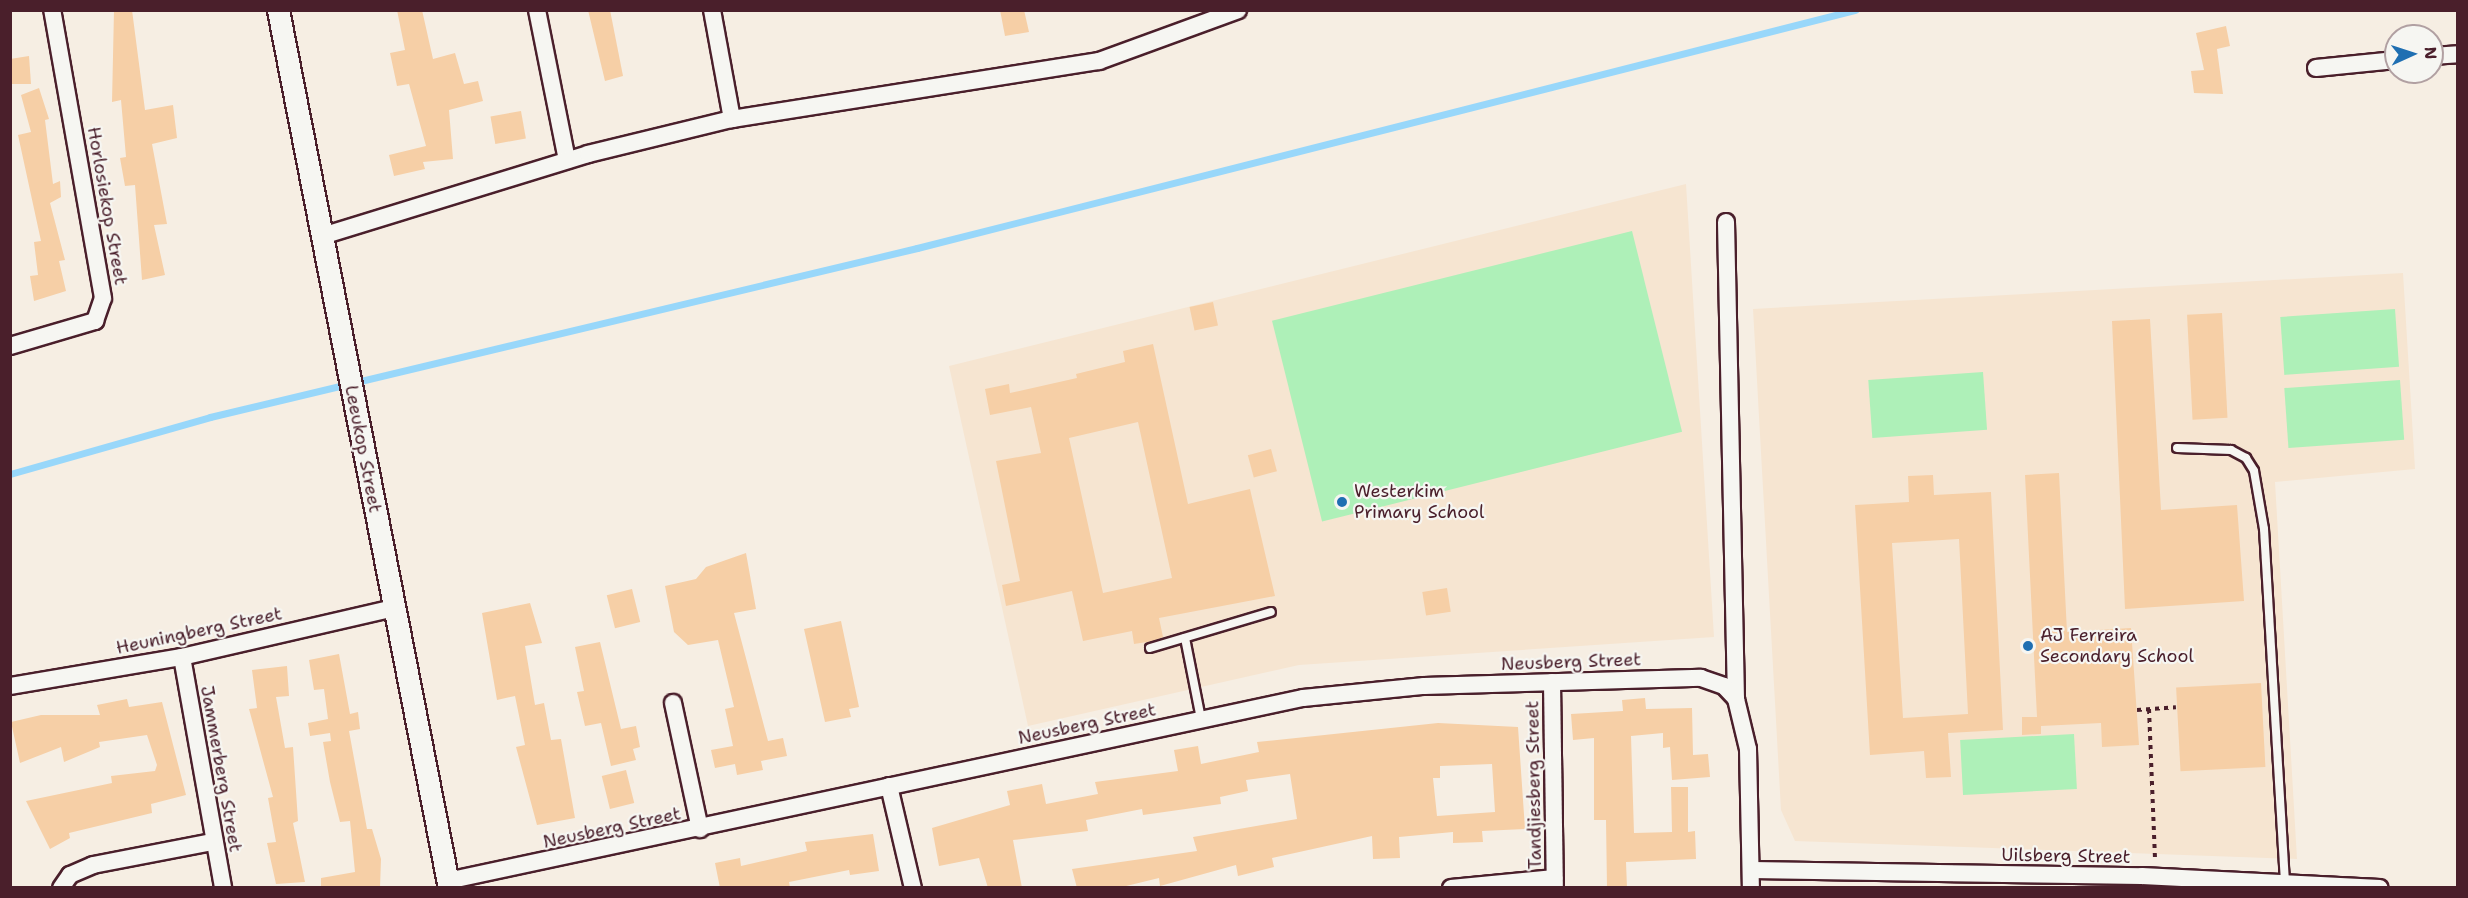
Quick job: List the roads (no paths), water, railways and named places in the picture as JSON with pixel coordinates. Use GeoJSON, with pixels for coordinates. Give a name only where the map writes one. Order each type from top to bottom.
{"type":"FeatureCollection","features":[{"type":"Feature","properties":{"kind":"street","name":"Horlosiekop Street"},"geometry":{"type":"LineString","coordinates":[[10,346],[95,321],[103,298],[51,10]]}},
{"type":"Feature","properties":{"kind":"street","name":"Leeukop Street"},"geometry":{"type":"LineString","coordinates":[[278,10],[448,884]]}},
{"type":"Feature","properties":{"kind":"street"},"geometry":{"type":"LineString","coordinates":[[537,10],[567,160]]}},
{"type":"Feature","properties":{"kind":"street"},"geometry":{"type":"LineString","coordinates":[[712,10],[732,119]]}},
{"type":"Feature","properties":{"kind":"street"},"geometry":{"type":"LineString","coordinates":[[322,236],[567,160],[732,119],[1099,61],[1238,10]]}},
{"type":"Feature","properties":{"kind":"street"},"geometry":{"type":"LineString","coordinates":[[2316,68],[2384,61]]}},
{"type":"Feature","properties":{"kind":"street"},"geometry":{"type":"LineString","coordinates":[[1726,222],[1736,699],[1748,749],[1751,888]]}},
{"type":"Feature","properties":{"kind":"street","name":"Heuningberg Street"},"geometry":{"type":"LineString","coordinates":[[10,686],[182,657],[394,608]]}},
{"type":"Feature","properties":{"kind":"street","name":"Jammerberg Street"},"geometry":{"type":"LineString","coordinates":[[182,657],[213,842],[223,888]]}},
{"type":"Feature","properties":{"kind":"street","name":"Neusberg Street"},"geometry":{"type":"LineString","coordinates":[[448,884],[1201,719],[1363,690],[1701,678],[1724,686],[1736,699]]}},
{"type":"Feature","properties":{"kind":"street","name":"Tandjiesberg Street"},"geometry":{"type":"LineString","coordinates":[[1552,682],[1555,883]]}},
{"type":"Feature","properties":{"kind":"street"},"geometry":{"type":"LineString","coordinates":[[673,703],[700,829]]}},
{"type":"Feature","properties":{"kind":"street"},"geometry":{"type":"LineString","coordinates":[[889,786],[913,888]]}},
{"type":"Feature","properties":{"kind":"street"},"geometry":{"type":"LineString","coordinates":[[61,888],[70,875],[93,865],[213,842]]}},
{"type":"Feature","properties":{"kind":"street","name":"Uilsberg Street"},"geometry":{"type":"LineString","coordinates":[[1752,870],[1945,880],[2147,880],[2380,888]]}},
{"type":"Feature","properties":{"kind":"street"},"geometry":{"type":"LineString","coordinates":[[1451,888],[1555,883]]}},
{"type":"Feature","properties":{"kind":"lane"},"geometry":{"type":"LineString","coordinates":[[2177,448],[2231,450],[2246,458],[2254,471],[2264,529],[2285,884]]}},
{"type":"Feature","properties":{"kind":"lane"},"geometry":{"type":"LineString","coordinates":[[1150,648],[1271,612]]}},
{"type":"Feature","properties":{"kind":"lane"},"geometry":{"type":"LineString","coordinates":[[1185,638],[1201,719]]}},
{"type":"Feature","properties":{"kind":"waterway"},"geometry":{"type":"LineString","coordinates":[[10,474],[210,417],[917,248],[1855,10]]}},
{"type":"Feature","properties":{"kind":"place","name":"Westerkim Primary School"},"geometry":{"type":"Point","coordinates":[1342,502]}},
{"type":"Feature","properties":{"kind":"place","name":"AJ Ferreira Secondary School"},"geometry":{"type":"Point","coordinates":[2028,646]}}]}
